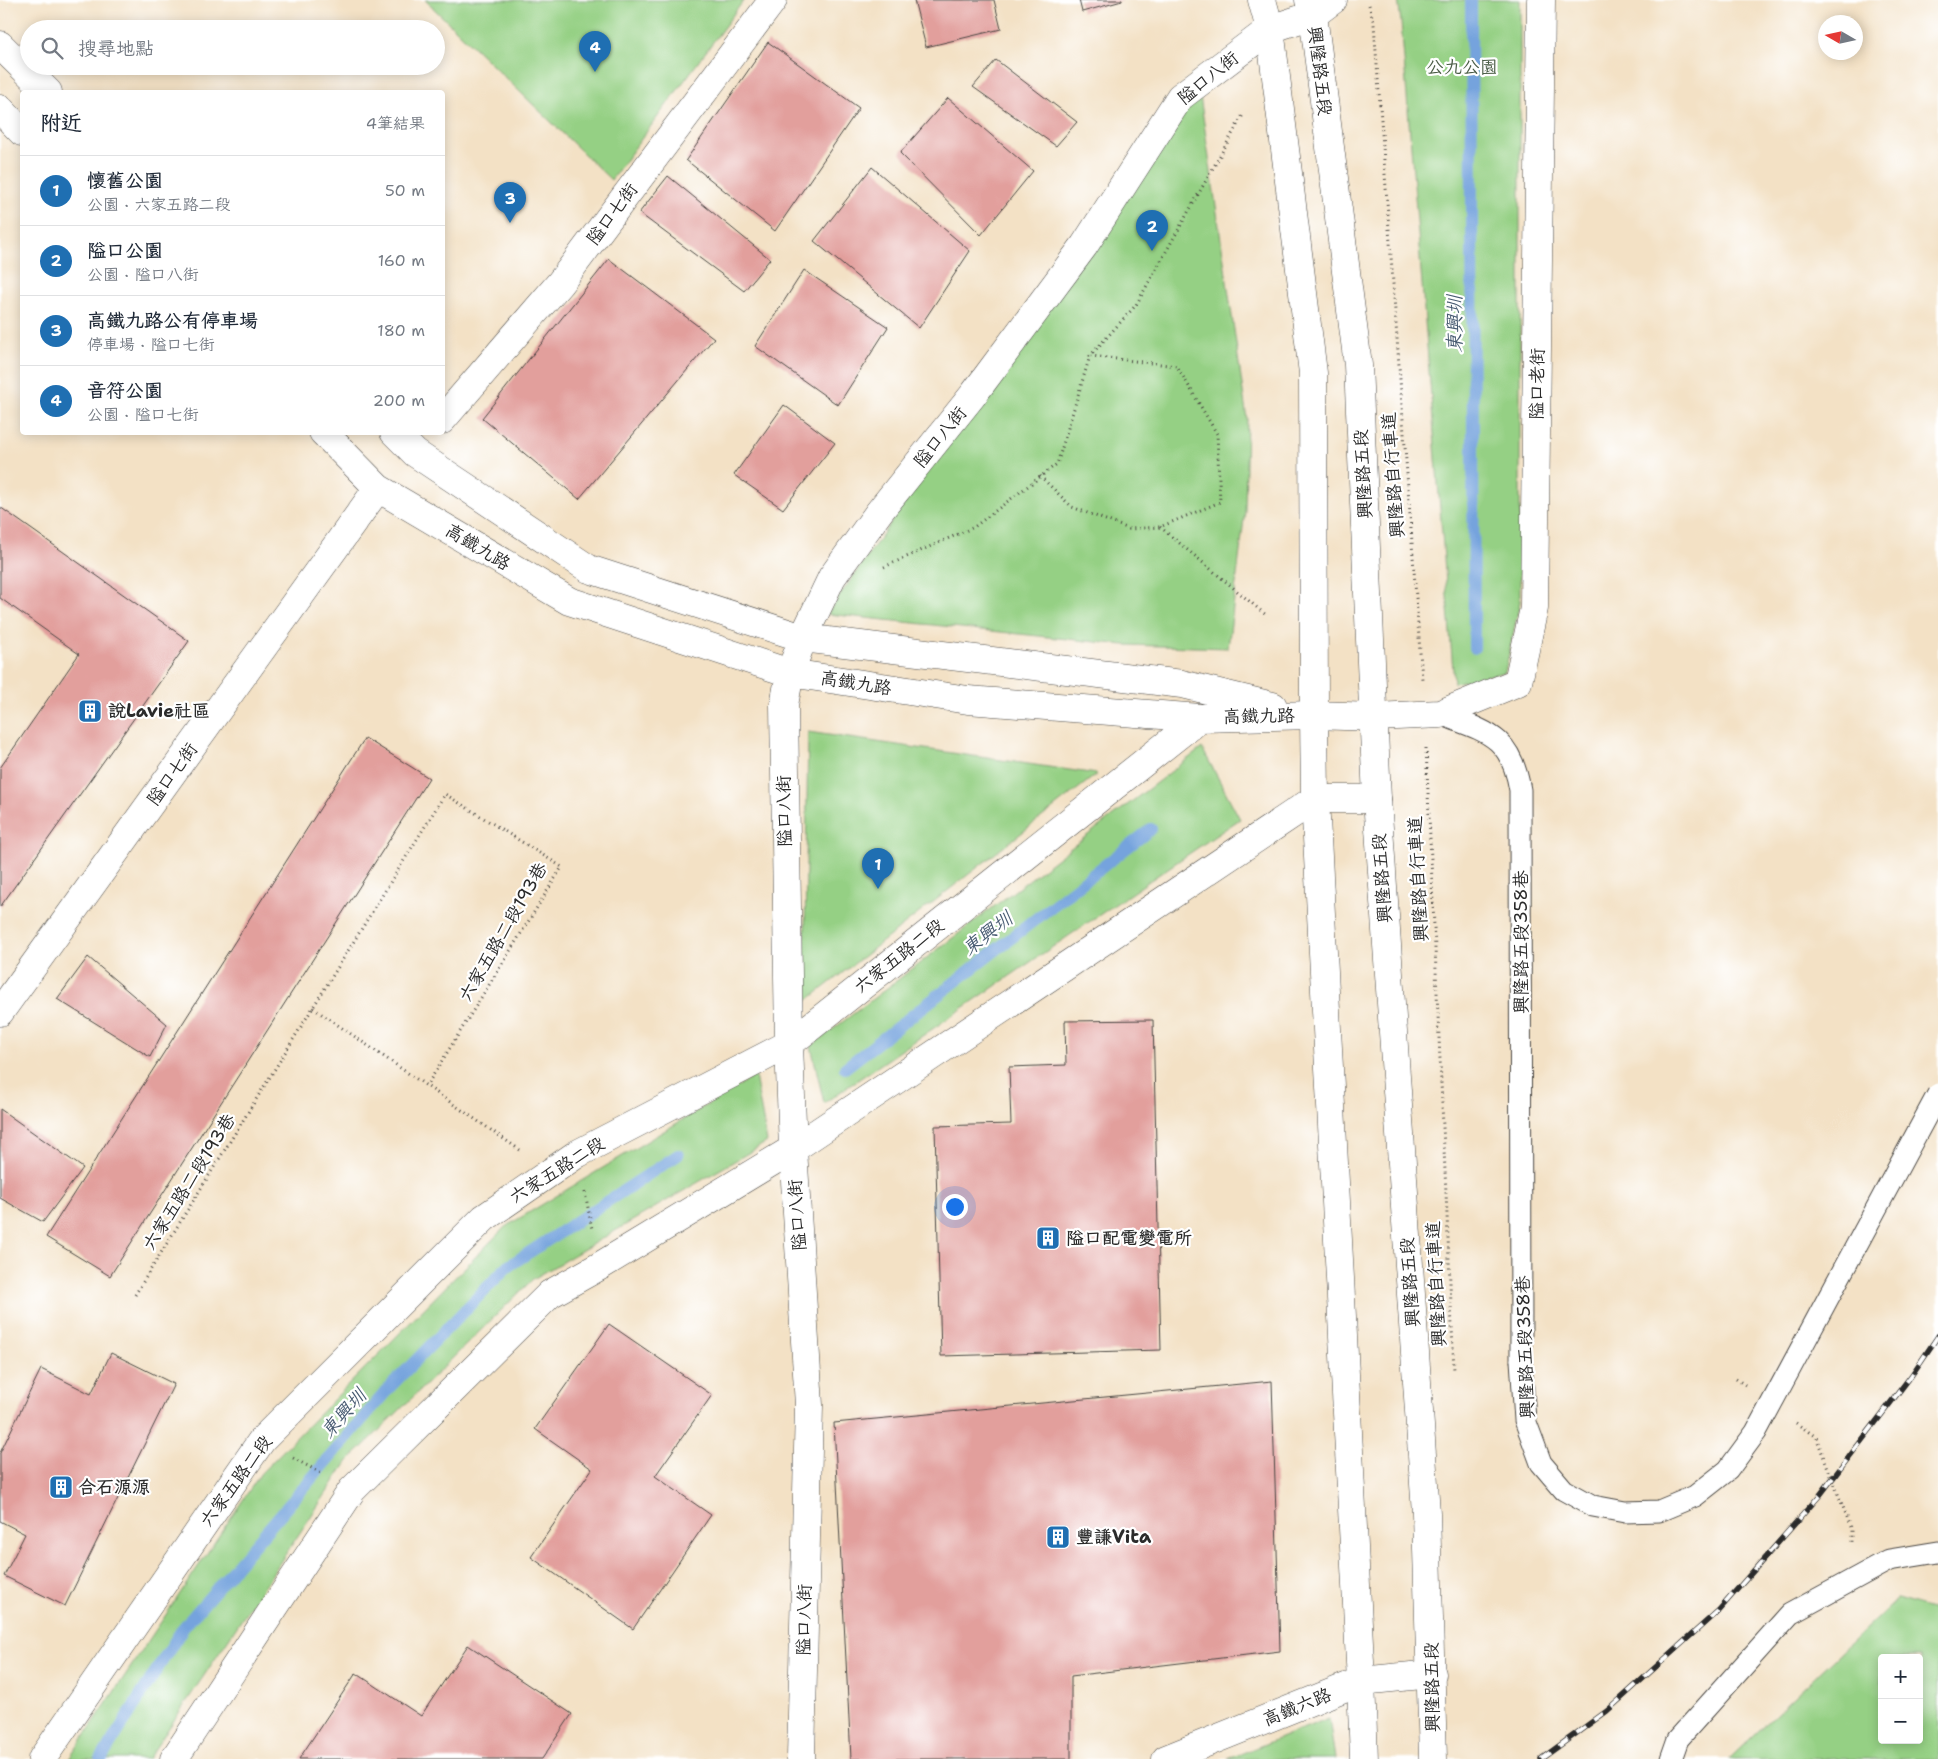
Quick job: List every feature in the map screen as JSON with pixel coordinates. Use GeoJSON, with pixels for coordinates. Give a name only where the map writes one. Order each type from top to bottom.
{"type":"FeatureCollection","features":[{"type":"Feature","properties":{"kind":"street","name":"隘口七街"},"geometry":{"type":"LineString","coordinates":[[445,417],[560,283],[773,0]]}},
{"type":"Feature","properties":{"kind":"street"},"geometry":{"type":"LineString","coordinates":[[1262,0],[1270,29],[1313,373],[1316,799],[1364,1759]]}},
{"type":"Feature","properties":{"kind":"street","name":"隘口老街"},"geometry":{"type":"LineString","coordinates":[[1314,715],[1374,717],[1432,714],[1518,682],[1534,608],[1541,0]]}},
{"type":"Feature","properties":{"kind":"street","name":"隘口八街"},"geometry":{"type":"LineString","coordinates":[[801,1759],[809,1405],[792,1149],[788,1044],[784,705],[790,673],[803,638],[832,577],[879,512],[973,395],[1084,246],[1180,97],[1270,29],[1318,5]]}},
{"type":"Feature","properties":{"kind":"street","name":"興隆路五段"},"geometry":{"type":"LineString","coordinates":[[1318,5],[1358,365],[1377,799],[1426,1513],[1434,1759]]}},
{"type":"Feature","properties":{"kind":"street"},"geometry":{"type":"LineString","coordinates":[[0,45],[20,65]]}},
{"type":"Feature","properties":{"kind":"street"},"geometry":{"type":"LineString","coordinates":[[31,75],[46,90]]}},
{"type":"Feature","properties":{"kind":"street"},"geometry":{"type":"LineString","coordinates":[[0,109],[20,130]]}},
{"type":"Feature","properties":{"kind":"street","name":"高鐵九路"},"geometry":{"type":"LineString","coordinates":[[326,435],[378,488],[568,601],[790,673],[968,700],[1200,718],[1314,715]]}},
{"type":"Feature","properties":{"kind":"street","name":"高鐵九路"},"geometry":{"type":"LineString","coordinates":[[402,435],[423,443],[589,569],[803,638],[1182,684],[1314,715]]}},
{"type":"Feature","properties":{"kind":"street","name":"隘口七街"},"geometry":{"type":"LineString","coordinates":[[0,1012],[378,488]]}},
{"type":"Feature","properties":{"kind":"street","name":"六家五路二段"},"geometry":{"type":"LineString","coordinates":[[42,1759],[262,1440],[484,1218],[577,1154],[788,1044],[1200,718]]}},
{"type":"Feature","properties":{"kind":"street"},"geometry":{"type":"LineString","coordinates":[[174,1759],[352,1490],[550,1294],[600,1266],[792,1149],[1316,799],[1377,799]]}},
{"type":"Feature","properties":{"kind":"street","name":"高鐵六路"},"geometry":{"type":"LineString","coordinates":[[1166,1759],[1361,1681],[1432,1674]]}},
{"type":"Feature","properties":{"kind":"lane","name":"興隆路五段358巷"},"geometry":{"type":"LineString","coordinates":[[1432,714],[1479,729],[1496,739],[1508,751],[1516,768],[1520,790],[1521,1360],[1525,1420],[1541,1463],[1564,1490],[1593,1506],[1625,1512],[1659,1511],[1695,1496],[1728,1470],[1756,1432],[1938,1094]]}},
{"type":"Feature","properties":{"kind":"lane"},"geometry":{"type":"LineString","coordinates":[[1671,1759],[1678,1739],[1790,1614],[1889,1560],[1938,1552]]}},
{"type":"Feature","properties":{"kind":"path","name":"興隆路自行車道"},"geometry":{"type":"LineString","coordinates":[[1367,0],[1374,24],[1432,714],[1454,1377]]}},
{"type":"Feature","properties":{"kind":"path"},"geometry":{"type":"LineString","coordinates":[[878,570],[974,527],[1056,464],[1090,356],[1136,305],[1247,108]]}},
{"type":"Feature","properties":{"kind":"path"},"geometry":{"type":"LineString","coordinates":[[1040,476],[1072,507],[1129,529],[1160,528],[1220,502],[1217,434],[1177,366],[1090,356]]}},
{"type":"Feature","properties":{"kind":"path"},"geometry":{"type":"LineString","coordinates":[[1160,528],[1266,615]]}},
{"type":"Feature","properties":{"kind":"path","name":"六家五路二段193巷"},"geometry":{"type":"LineString","coordinates":[[135,1295],[445,794],[562,867],[427,1085]]}},
{"type":"Feature","properties":{"kind":"path"},"geometry":{"type":"LineString","coordinates":[[313,1008],[552,1172]]}},
{"type":"Feature","properties":{"kind":"path"},"geometry":{"type":"LineString","coordinates":[[577,1154],[600,1266]]}},
{"type":"Feature","properties":{"kind":"path"},"geometry":{"type":"LineString","coordinates":[[1736,1378],[1752,1390]]}},
{"type":"Feature","properties":{"kind":"path"},"geometry":{"type":"LineString","coordinates":[[1792,1420],[1816,1438],[1852,1530],[1851,1581]]}},
{"type":"Feature","properties":{"kind":"path"},"geometry":{"type":"LineString","coordinates":[[262,1440],[352,1490]]}},
{"type":"Feature","properties":{"kind":"green space"},"geometry":{"type":"Polygon","coordinates":[[[425,0],[744,0],[611,180],[425,0]]]}},
{"type":"Feature","properties":{"kind":"green space","name":"公九公園"},"geometry":{"type":"Polygon","coordinates":[[[1398,0],[1520,0],[1520,602],[1505,672],[1454,683],[1401,22],[1398,0]]]}},
{"type":"Feature","properties":{"kind":"green space"},"geometry":{"type":"Polygon","coordinates":[[[1198,82],[1247,419],[1245,511],[1228,648],[1125,645],[827,614],[1198,82]]]}},
{"type":"Feature","properties":{"kind":"green space"},"geometry":{"type":"Polygon","coordinates":[[[808,732],[1097,774],[804,1003],[808,732]]]}},
{"type":"Feature","properties":{"kind":"green space"},"geometry":{"type":"Polygon","coordinates":[[[1202,748],[1240,819],[824,1103],[811,1046],[1202,748]]]}},
{"type":"Feature","properties":{"kind":"green space"},"geometry":{"type":"Polygon","coordinates":[[[755,1076],[767,1142],[533,1279],[348,1461],[148,1759],[69,1759],[261,1473],[505,1227],[755,1076]]]}},
{"type":"Feature","properties":{"kind":"green space"},"geometry":{"type":"Polygon","coordinates":[[[1897,1599],[1938,1611],[1938,1759],[1729,1759],[1897,1599]]]}},
{"type":"Feature","properties":{"kind":"green space"},"geometry":{"type":"Polygon","coordinates":[[[1329,1718],[1335,1759],[1228,1759],[1329,1718]]]}},
{"type":"Feature","properties":{"kind":"building"},"geometry":{"type":"Polygon","coordinates":[[[914,0],[994,0],[1001,29],[926,47],[914,0]]]}},
{"type":"Feature","properties":{"kind":"building"},"geometry":{"type":"Polygon","coordinates":[[[1079,0],[1122,0],[1122,1],[1082,12],[1079,0]]]}},
{"type":"Feature","properties":{"kind":"building"},"geometry":{"type":"Polygon","coordinates":[[[768,42],[859,108],[775,231],[686,160],[768,42]]]}},
{"type":"Feature","properties":{"kind":"building"},"geometry":{"type":"Polygon","coordinates":[[[996,60],[1077,122],[1056,146],[973,87],[996,60]]]}},
{"type":"Feature","properties":{"kind":"building"},"geometry":{"type":"Polygon","coordinates":[[[948,98],[1033,171],[981,235],[900,153],[948,98]]]}},
{"type":"Feature","properties":{"kind":"building"},"geometry":{"type":"Polygon","coordinates":[[[872,167],[970,251],[919,328],[814,241],[872,167]]]}},
{"type":"Feature","properties":{"kind":"building"},"geometry":{"type":"Polygon","coordinates":[[[668,176],[770,259],[744,291],[639,213],[668,176]]]}},
{"type":"Feature","properties":{"kind":"building"},"geometry":{"type":"Polygon","coordinates":[[[609,259],[714,338],[579,499],[482,418],[609,259]]]}},
{"type":"Feature","properties":{"kind":"building"},"geometry":{"type":"Polygon","coordinates":[[[804,270],[888,327],[838,405],[755,346],[804,270]]]}},
{"type":"Feature","properties":{"kind":"building"},"geometry":{"type":"Polygon","coordinates":[[[784,405],[835,443],[783,509],[734,475],[784,405]]]}},
{"type":"Feature","properties":{"kind":"building","name":"說Lavie社區"},"geometry":{"type":"Polygon","coordinates":[[[0,507],[189,641],[0,907],[0,768],[79,654],[0,598],[0,507]]]}},
{"type":"Feature","properties":{"kind":"building"},"geometry":{"type":"Polygon","coordinates":[[[365,738],[429,778],[110,1276],[46,1237],[365,738]]]}},
{"type":"Feature","properties":{"kind":"building"},"geometry":{"type":"Polygon","coordinates":[[[88,957],[167,1024],[150,1057],[57,999],[88,957]]]}},
{"type":"Feature","properties":{"kind":"building","name":"隘口配電變電所"},"geometry":{"type":"Polygon","coordinates":[[[1153,1020],[1161,1350],[941,1356],[935,1126],[1011,1124],[1009,1067],[1066,1065],[1065,1021],[1153,1020]]]}},
{"type":"Feature","properties":{"kind":"building"},"geometry":{"type":"Polygon","coordinates":[[[0,1109],[83,1168],[43,1222],[0,1198],[0,1109]]]}},
{"type":"Feature","properties":{"kind":"building"},"geometry":{"type":"Polygon","coordinates":[[[609,1324],[712,1395],[655,1476],[711,1515],[633,1629],[531,1557],[592,1469],[535,1429],[609,1324]]]}},
{"type":"Feature","properties":{"kind":"building","name":"合石源源"},"geometry":{"type":"Polygon","coordinates":[[[111,1353],[174,1384],[65,1606],[4,1576],[25,1534],[0,1521],[0,1453],[41,1369],[91,1394],[111,1353]]]}},
{"type":"Feature","properties":{"kind":"building","name":"豐謙Vita"},"geometry":{"type":"Polygon","coordinates":[[[1272,1381],[1280,1651],[1071,1676],[1071,1759],[851,1759],[834,1423],[1272,1381]]]}},
{"type":"Feature","properties":{"kind":"building"},"geometry":{"type":"Polygon","coordinates":[[[468,1645],[572,1714],[542,1759],[299,1759],[356,1673],[421,1716],[468,1645]]]}},
{"type":"Feature","properties":{"kind":"waterway","name":"東興圳"},"geometry":{"type":"LineString","coordinates":[[1471,0],[1474,648]]}},
{"type":"Feature","properties":{"kind":"waterway","name":"東興圳"},"geometry":{"type":"LineString","coordinates":[[845,1068],[1151,829]]}},
{"type":"Feature","properties":{"kind":"waterway","name":"東興圳"},"geometry":{"type":"LineString","coordinates":[[101,1759],[183,1628],[390,1387],[507,1267],[678,1155]]}},
{"type":"Feature","properties":{"kind":"railway"},"geometry":{"type":"LineString","coordinates":[[1541,1759],[1607,1711],[1719,1610],[1820,1495],[1911,1376],[1938,1336]]}},
{"type":"Feature","properties":{"kind":"place","name":"音符公園"},"geometry":{"type":"Point","coordinates":[595,72]}},
{"type":"Feature","properties":{"kind":"place","name":"高鐵九路公有停車場"},"geometry":{"type":"Point","coordinates":[510,223]}},
{"type":"Feature","properties":{"kind":"place","name":"隘口公園"},"geometry":{"type":"Point","coordinates":[1152,251]}},
{"type":"Feature","properties":{"kind":"place","name":"說Lavie社區"},"geometry":{"type":"Point","coordinates":[90,711]}},
{"type":"Feature","properties":{"kind":"place","name":"懷舊公園"},"geometry":{"type":"Point","coordinates":[878,889]}},
{"type":"Feature","properties":{"kind":"place","name":"隘口配電變電所"},"geometry":{"type":"Point","coordinates":[1048,1238]}},
{"type":"Feature","properties":{"kind":"place","name":"合石源源"},"geometry":{"type":"Point","coordinates":[61,1487]}},
{"type":"Feature","properties":{"kind":"place","name":"豐謙Vita"},"geometry":{"type":"Point","coordinates":[1058,1537]}}]}
